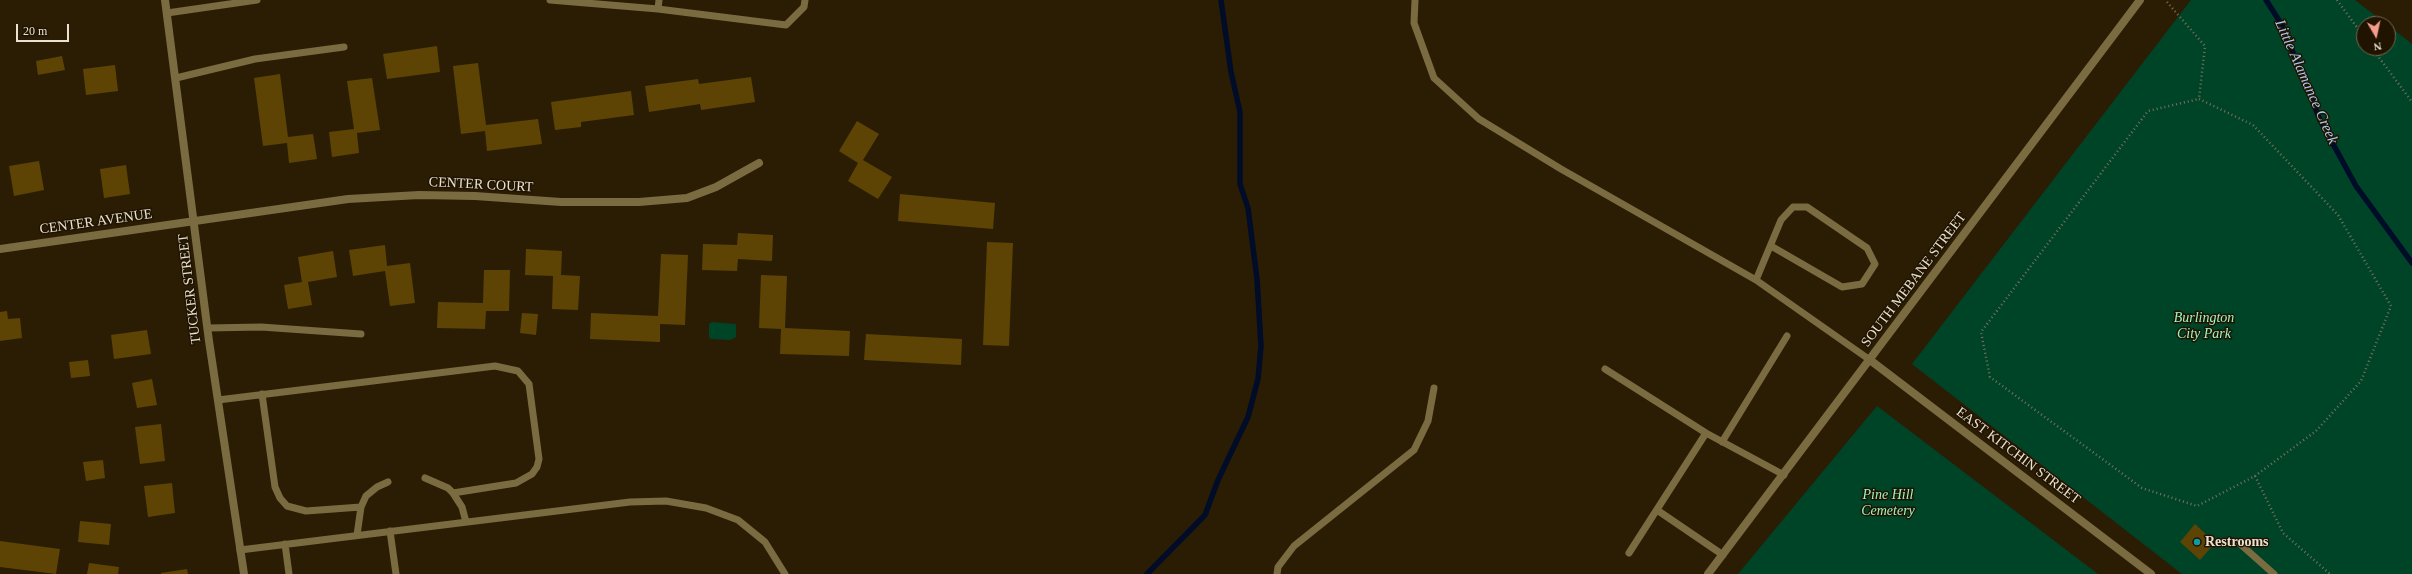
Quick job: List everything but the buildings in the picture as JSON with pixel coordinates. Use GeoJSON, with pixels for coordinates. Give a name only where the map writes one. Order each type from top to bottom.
{"type":"FeatureCollection","features":[{"type":"Feature","properties":{"kind":"street","name":"TUCKER STREET"},"geometry":{"type":"LineString","coordinates":[[165,0],[208,328],[244,574]]}},
{"type":"Feature","properties":{"kind":"street","name":"SOUTH MEBANE STREET"},"geometry":{"type":"LineString","coordinates":[[1708,574],[2140,0]]}},
{"type":"Feature","properties":{"kind":"street","name":"CENTER COURT"},"geometry":{"type":"LineString","coordinates":[[195,221],[348,199],[419,195],[474,196],[561,202],[639,202],[687,198],[716,187],[759,163]]}},
{"type":"Feature","properties":{"kind":"street","name":"CENTER AVENUE"},"geometry":{"type":"LineString","coordinates":[[0,249],[195,221]]}},
{"type":"Feature","properties":{"kind":"street","name":"EAST KITCHIN STREET"},"geometry":{"type":"LineString","coordinates":[[1870,360],[2151,574]]}},
{"type":"Feature","properties":{"kind":"lane"},"geometry":{"type":"LineString","coordinates":[[167,13],[257,0]]}},
{"type":"Feature","properties":{"kind":"lane"},"geometry":{"type":"LineString","coordinates":[[550,0],[658,10],[786,25],[804,7],[805,0]]}},
{"type":"Feature","properties":{"kind":"lane"},"geometry":{"type":"LineString","coordinates":[[658,10],[659,0]]}},
{"type":"Feature","properties":{"kind":"lane"},"geometry":{"type":"LineString","coordinates":[[1415,0],[1414,23],[1434,78],[1479,120],[1561,169],[1756,280],[1870,360]]}},
{"type":"Feature","properties":{"kind":"lane"},"geometry":{"type":"LineString","coordinates":[[176,78],[255,59],[344,47]]}},
{"type":"Feature","properties":{"kind":"lane"},"geometry":{"type":"LineString","coordinates":[[1756,280],[1781,220],[1793,208],[1807,207],[1867,248],[1875,264],[1862,284],[1842,287],[1771,246]]}},
{"type":"Feature","properties":{"kind":"lane"},"geometry":{"type":"LineString","coordinates":[[208,328],[262,327],[361,334]]}},
{"type":"Feature","properties":{"kind":"lane"},"geometry":{"type":"LineString","coordinates":[[1722,442],[1787,336]]}},
{"type":"Feature","properties":{"kind":"lane"},"geometry":{"type":"LineString","coordinates":[[218,400],[495,366],[518,371],[529,384],[539,459],[537,467],[532,474],[516,483],[453,493]]}},
{"type":"Feature","properties":{"kind":"lane"},"geometry":{"type":"LineString","coordinates":[[1605,370],[1706,433],[1784,475]]}},
{"type":"Feature","properties":{"kind":"lane"},"geometry":{"type":"LineString","coordinates":[[1277,574],[1278,567],[1294,546],[1414,450],[1428,421],[1434,388]]}},
{"type":"Feature","properties":{"kind":"lane"},"geometry":{"type":"LineString","coordinates":[[262,394],[275,487],[280,498],[287,506],[306,510],[361,507]]}},
{"type":"Feature","properties":{"kind":"lane"},"geometry":{"type":"LineString","coordinates":[[1629,553],[1706,433]]}},
{"type":"Feature","properties":{"kind":"lane"},"geometry":{"type":"LineString","coordinates":[[425,478],[448,488],[453,493],[462,507],[466,522]]}},
{"type":"Feature","properties":{"kind":"lane"},"geometry":{"type":"LineString","coordinates":[[357,535],[361,507],[366,496],[377,487],[388,482]]}},
{"type":"Feature","properties":{"kind":"lane"},"geometry":{"type":"LineString","coordinates":[[240,550],[630,502],[666,502],[706,508],[738,520],[765,542],[784,574]]}},
{"type":"Feature","properties":{"kind":"lane"},"geometry":{"type":"LineString","coordinates":[[1657,510],[1723,555]]}},
{"type":"Feature","properties":{"kind":"lane"},"geometry":{"type":"LineString","coordinates":[[390,531],[396,574]]}},
{"type":"Feature","properties":{"kind":"lane"},"geometry":{"type":"LineString","coordinates":[[2240,543],[2274,574]]}},
{"type":"Feature","properties":{"kind":"lane"},"geometry":{"type":"LineString","coordinates":[[285,544],[289,574]]}},
{"type":"Feature","properties":{"kind":"path"},"geometry":{"type":"LineString","coordinates":[[2337,0],[2356,26]]}},
{"type":"Feature","properties":{"kind":"path"},"geometry":{"type":"LineString","coordinates":[[2167,2],[2205,46],[2199,99]]}},
{"type":"Feature","properties":{"kind":"path"},"geometry":{"type":"LineString","coordinates":[[2378,56],[2412,102]]}},
{"type":"Feature","properties":{"kind":"path"},"geometry":{"type":"LineString","coordinates":[[2199,99],[2253,125],[2338,215],[2391,306],[2361,381],[2316,431],[2255,476],[2197,506],[2142,488],[1990,377],[1981,332],[2148,111],[2199,99]]}},
{"type":"Feature","properties":{"kind":"path"},"geometry":{"type":"LineString","coordinates":[[2255,476],[2284,533],[2330,574]]}},
{"type":"Feature","properties":{"kind":"green space","name":"Burlington City Park"},"geometry":{"type":"Polygon","coordinates":[[[2191,0],[2355,0],[2376,16],[2356,16],[2356,56],[2396,56],[2396,31],[2412,44],[2412,574],[2182,574],[1912,364],[2191,0]]]}},
{"type":"Feature","properties":{"kind":"green space"},"geometry":{"type":"Polygon","coordinates":[[[712,322],[736,324],[736,337],[730,340],[711,339],[709,337],[709,324],[712,322]]]}},
{"type":"Feature","properties":{"kind":"green space","name":"Pine Hill Cemetery"},"geometry":{"type":"Polygon","coordinates":[[[1877,406],[2098,574],[1738,574],[1877,406]]]}},
{"type":"Feature","properties":{"kind":"waterway"},"geometry":{"type":"LineString","coordinates":[[1147,574],[1205,515],[1218,480],[1248,417],[1258,379],[1261,346],[1257,279],[1248,208],[1240,184],[1240,112],[1231,72],[1221,0]]}},
{"type":"Feature","properties":{"kind":"waterway","name":"Little Alamance Creek"},"geometry":{"type":"LineString","coordinates":[[2266,0],[2282,25],[2320,120],[2356,186],[2412,263]]}},
{"type":"Feature","properties":{"kind":"place","name":"Restrooms"},"geometry":{"type":"Point","coordinates":[2197,542]}}]}
